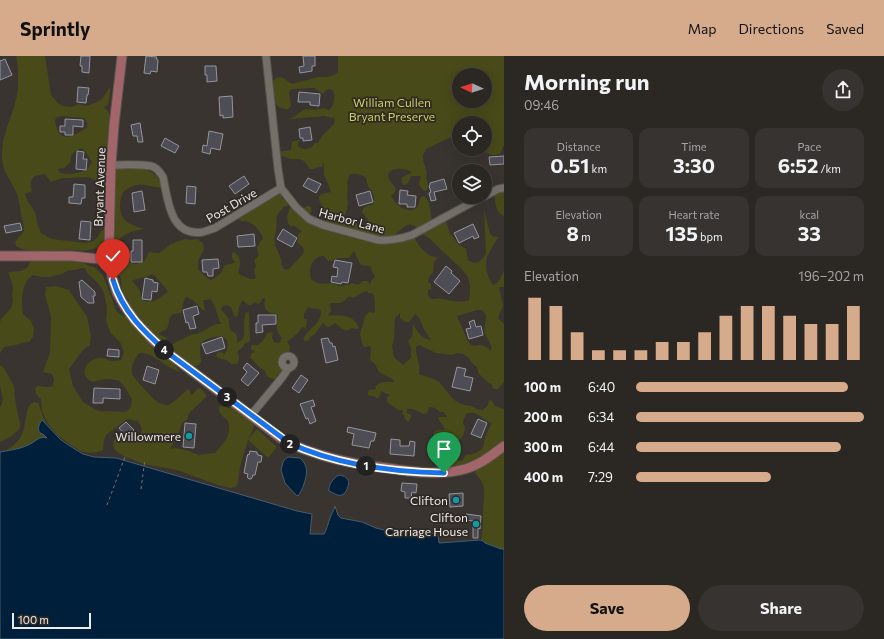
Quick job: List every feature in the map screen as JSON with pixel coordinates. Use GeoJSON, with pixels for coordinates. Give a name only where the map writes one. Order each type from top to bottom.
{"type":"FeatureCollection","features":[{"type":"Feature","properties":{"kind":"main road","name":"Bryant Avenue"},"geometry":{"type":"LineString","coordinates":[[122,56],[111,165],[108,260],[117,293],[142,329],[168,353],[282,439],[297,447],[327,457],[364,465],[444,473],[461,471],[479,464],[504,446]]}},
{"type":"Feature","properties":{"kind":"main road"},"geometry":{"type":"LineString","coordinates":[[0,256],[72,256],[108,260]]}},
{"type":"Feature","properties":{"kind":"main road"},"geometry":{"type":"LineString","coordinates":[[88,257],[97,262],[112,276]]}},
{"type":"Feature","properties":{"kind":"street","name":"Harbor Lane"},"geometry":{"type":"LineString","coordinates":[[266,56],[281,188],[306,217],[313,221],[368,238],[386,241],[402,239],[412,235],[469,204]]}},
{"type":"Feature","properties":{"kind":"street","name":"Post Drive"},"geometry":{"type":"LineString","coordinates":[[111,165],[151,166],[156,168],[163,177],[169,209],[173,218],[183,228],[194,232],[204,232],[215,228],[281,188]]}},
{"type":"Feature","properties":{"kind":"street","name":"Harbor Lane"},"geometry":{"type":"LineString","coordinates":[[492,192],[504,188]]}},
{"type":"Feature","properties":{"kind":"street"},"geometry":{"type":"LineString","coordinates":[[251,415],[288,368]]}},
{"type":"Feature","properties":{"kind":"path"},"geometry":{"type":"LineString","coordinates":[[107,505],[125,457]]}},
{"type":"Feature","properties":{"kind":"path"},"geometry":{"type":"LineString","coordinates":[[141,489],[145,460]]}},
{"type":"Feature","properties":{"kind":"green space","name":"William Cullen Bryant Preserve"},"geometry":{"type":"Polygon","coordinates":[[[16,56],[45,56],[51,95],[63,106],[72,107],[78,104],[86,106],[95,103],[102,99],[110,87],[109,101],[107,106],[104,107],[110,116],[106,156],[101,179],[97,181],[88,177],[62,178],[51,182],[45,174],[33,177],[32,179],[32,191],[25,194],[36,215],[41,233],[52,239],[85,243],[93,241],[97,238],[101,231],[114,226],[114,171],[118,168],[129,166],[141,168],[156,176],[162,188],[137,185],[128,188],[123,192],[120,204],[122,216],[129,223],[144,229],[127,234],[119,240],[118,246],[121,255],[127,262],[137,264],[146,259],[149,252],[159,253],[171,244],[185,239],[197,239],[203,243],[204,246],[198,262],[198,269],[207,278],[211,280],[220,274],[226,265],[234,263],[232,253],[234,252],[238,255],[240,260],[238,271],[240,275],[254,279],[256,277],[254,270],[256,266],[254,261],[259,255],[257,248],[263,237],[254,225],[249,222],[239,220],[241,214],[256,208],[259,204],[277,194],[282,195],[282,199],[286,199],[289,202],[287,206],[283,207],[279,212],[276,219],[275,238],[275,245],[281,259],[282,266],[286,270],[289,269],[304,251],[303,247],[298,243],[298,235],[302,231],[295,226],[288,224],[287,216],[290,207],[303,210],[307,206],[310,206],[312,212],[307,215],[322,223],[329,219],[322,208],[319,198],[321,194],[331,192],[324,175],[323,162],[322,167],[310,169],[304,161],[300,159],[290,159],[283,156],[278,157],[278,153],[291,150],[292,142],[298,140],[300,140],[298,146],[303,149],[311,148],[315,143],[318,143],[322,136],[334,124],[334,118],[324,116],[290,119],[281,122],[294,117],[306,109],[315,110],[324,108],[329,110],[334,101],[333,90],[326,90],[323,94],[314,88],[292,89],[289,92],[291,106],[288,109],[284,109],[277,106],[273,97],[272,85],[275,79],[280,77],[292,84],[318,77],[334,75],[338,70],[338,56],[504,56],[504,146],[501,153],[492,155],[492,116],[452,116],[452,137],[426,149],[423,154],[423,160],[427,173],[427,190],[424,191],[419,185],[421,176],[411,176],[408,183],[403,185],[402,178],[412,172],[408,170],[393,170],[388,176],[389,180],[395,186],[394,194],[391,195],[395,201],[404,209],[412,210],[416,208],[421,197],[424,196],[430,205],[432,220],[446,221],[450,234],[457,243],[466,249],[468,260],[471,262],[479,262],[486,253],[484,209],[490,234],[498,237],[487,257],[486,268],[493,285],[499,281],[504,270],[504,287],[499,287],[503,306],[498,318],[504,324],[504,382],[498,389],[494,389],[492,387],[493,385],[487,382],[479,374],[477,367],[463,354],[457,353],[452,355],[436,353],[419,345],[416,347],[416,352],[419,364],[419,374],[439,382],[459,403],[483,410],[491,400],[495,406],[504,409],[504,559],[386,560],[0,470],[0,452],[14,445],[19,439],[24,429],[28,408],[34,402],[38,403],[49,427],[72,449],[94,457],[116,458],[297,511],[312,514],[310,534],[324,534],[335,506],[338,515],[341,518],[362,522],[384,530],[413,530],[420,533],[438,534],[439,543],[481,540],[482,533],[484,487],[475,473],[476,470],[478,470],[474,467],[459,465],[449,470],[439,469],[438,466],[442,461],[435,456],[436,446],[434,434],[437,430],[445,430],[438,417],[447,417],[445,414],[435,408],[429,407],[427,413],[425,414],[412,409],[407,409],[407,413],[411,415],[411,417],[409,421],[407,421],[402,414],[402,410],[398,410],[387,402],[387,397],[390,395],[381,391],[378,398],[368,395],[369,390],[376,389],[375,386],[382,382],[395,382],[379,372],[375,364],[370,360],[371,347],[363,346],[360,334],[365,316],[369,312],[375,312],[374,296],[372,293],[368,293],[367,291],[353,298],[349,297],[341,303],[330,303],[331,311],[328,315],[346,316],[356,323],[359,328],[358,329],[352,328],[350,330],[345,330],[335,323],[327,327],[323,323],[309,340],[305,341],[303,339],[305,335],[319,320],[321,311],[308,307],[304,314],[304,319],[307,320],[306,328],[302,327],[298,333],[287,342],[290,346],[289,352],[284,354],[278,364],[281,365],[284,370],[282,371],[282,376],[279,377],[278,375],[276,379],[274,379],[267,376],[265,371],[250,357],[252,353],[255,352],[251,349],[251,346],[258,345],[263,341],[267,333],[273,332],[272,338],[274,342],[280,342],[282,338],[277,330],[278,315],[266,310],[264,305],[265,298],[263,298],[259,304],[254,302],[252,305],[247,304],[243,300],[239,307],[237,317],[234,316],[231,307],[226,305],[222,307],[221,310],[229,319],[231,331],[237,335],[237,342],[243,338],[245,315],[246,312],[249,313],[250,341],[244,344],[243,347],[237,352],[239,356],[238,363],[231,364],[227,360],[216,356],[217,353],[220,352],[224,355],[227,350],[227,340],[222,336],[208,339],[203,342],[200,348],[201,362],[198,366],[195,366],[175,351],[169,349],[169,347],[193,334],[197,334],[216,324],[221,324],[214,304],[211,300],[203,301],[205,310],[203,310],[193,300],[186,297],[181,313],[173,314],[170,317],[167,329],[159,333],[168,339],[160,339],[156,337],[155,333],[149,332],[133,315],[129,300],[123,294],[120,276],[115,275],[113,267],[121,265],[117,258],[113,244],[83,251],[32,251],[16,246],[15,242],[24,231],[24,226],[17,195],[3,164],[2,149],[18,89],[18,69],[16,56]],[[57,117],[55,120],[57,128],[62,136],[71,136],[87,127],[87,122],[84,118],[57,117]],[[81,148],[74,152],[71,156],[70,163],[65,168],[58,169],[59,172],[73,174],[87,170],[92,162],[85,151],[81,148]],[[351,174],[347,182],[348,204],[345,216],[348,219],[354,219],[358,227],[361,229],[366,228],[368,221],[362,212],[365,207],[373,204],[373,192],[368,187],[366,177],[351,174]],[[410,224],[393,237],[414,235],[418,244],[428,255],[438,258],[434,262],[433,272],[429,277],[428,282],[431,284],[431,289],[428,290],[428,295],[430,298],[458,302],[469,300],[470,285],[468,277],[459,266],[429,238],[420,233],[419,229],[410,224]],[[354,251],[349,258],[337,258],[332,261],[328,261],[324,256],[316,258],[310,271],[311,279],[317,283],[332,283],[340,286],[350,284],[358,285],[363,281],[367,281],[370,284],[375,277],[371,267],[360,264],[354,251]],[[152,274],[132,281],[140,291],[142,300],[153,301],[168,291],[152,274]],[[477,310],[457,316],[469,343],[474,346],[483,346],[491,351],[490,342],[484,329],[486,318],[485,313],[482,310],[477,310]],[[400,313],[395,318],[394,339],[392,346],[394,357],[404,365],[411,358],[411,348],[408,341],[412,337],[413,324],[423,337],[431,340],[419,318],[415,314],[409,322],[405,322],[400,318],[400,313]],[[467,413],[463,422],[465,427],[464,434],[461,439],[457,441],[457,449],[451,460],[462,461],[466,455],[473,454],[482,449],[492,423],[488,422],[478,414],[467,413]]]}},
{"type":"Feature","properties":{"kind":"green space"},"geometry":{"type":"Polygon","coordinates":[[[500,192],[504,193],[504,216],[497,210],[494,195],[500,192]]]}},
{"type":"Feature","properties":{"kind":"green space"},"geometry":{"type":"Polygon","coordinates":[[[73,258],[94,267],[103,275],[118,313],[127,316],[150,343],[156,354],[168,359],[181,373],[170,368],[151,355],[139,353],[133,364],[132,373],[150,395],[159,403],[168,405],[188,389],[191,396],[198,388],[206,394],[206,397],[189,413],[187,420],[182,423],[178,435],[170,449],[175,448],[186,450],[199,455],[215,453],[229,433],[228,422],[220,412],[219,407],[221,406],[238,410],[253,422],[254,427],[249,438],[257,429],[277,447],[268,458],[248,440],[241,461],[236,487],[230,488],[218,485],[177,470],[144,464],[123,456],[115,450],[113,445],[114,440],[121,436],[129,440],[134,440],[140,436],[142,429],[138,421],[127,419],[106,435],[103,450],[90,453],[80,451],[57,435],[49,425],[42,411],[41,399],[36,394],[35,389],[37,386],[53,386],[54,379],[52,374],[43,372],[50,353],[51,317],[45,294],[46,287],[56,286],[69,290],[87,317],[91,336],[90,345],[83,350],[69,369],[73,386],[83,402],[98,411],[126,412],[131,407],[132,399],[125,387],[119,381],[106,379],[93,382],[86,376],[85,368],[94,359],[103,358],[111,361],[117,361],[121,360],[124,352],[120,342],[110,332],[106,320],[107,308],[104,293],[98,283],[88,274],[85,268],[69,270],[62,274],[49,277],[33,275],[27,280],[22,297],[22,306],[23,314],[31,321],[34,328],[33,337],[29,342],[4,347],[0,354],[0,322],[11,308],[13,301],[12,283],[8,272],[21,271],[28,267],[30,261],[73,258]]]}},
{"type":"Feature","properties":{"kind":"green space"},"geometry":{"type":"Polygon","coordinates":[[[0,365],[4,368],[14,386],[20,422],[20,428],[12,436],[2,441],[0,441],[0,407],[3,398],[0,386],[0,365]]]}},
{"type":"Feature","properties":{"kind":"water"},"geometry":{"type":"Polygon","coordinates":[[[42,420],[61,440],[83,454],[94,457],[116,458],[297,511],[312,514],[310,534],[324,534],[335,506],[338,515],[341,518],[362,522],[376,528],[384,530],[413,530],[420,533],[438,534],[439,543],[480,540],[504,549],[504,639],[0,639],[0,452],[20,448],[40,438],[47,438],[39,432],[39,426],[42,420]]]}},
{"type":"Feature","properties":{"kind":"water"},"geometry":{"type":"Polygon","coordinates":[[[288,457],[300,458],[306,467],[305,480],[298,496],[285,483],[281,470],[283,462],[288,457]]]}},
{"type":"Feature","properties":{"kind":"water"},"geometry":{"type":"Polygon","coordinates":[[[339,475],[346,477],[348,487],[345,493],[339,495],[329,491],[329,489],[333,480],[339,475]]]}},
{"type":"Feature","properties":{"kind":"building"},"geometry":{"type":"Polygon","coordinates":[[[81,56],[90,56],[89,73],[82,72],[82,66],[80,66],[81,56]]]}},
{"type":"Feature","properties":{"kind":"building"},"geometry":{"type":"Polygon","coordinates":[[[146,56],[157,57],[157,72],[151,71],[150,74],[144,73],[146,56]]]}},
{"type":"Feature","properties":{"kind":"building"},"geometry":{"type":"Polygon","coordinates":[[[303,56],[315,56],[315,66],[312,66],[312,71],[300,73],[299,67],[304,66],[303,56]]]}},
{"type":"Feature","properties":{"kind":"building"},"geometry":{"type":"Polygon","coordinates":[[[5,59],[12,75],[0,80],[0,61],[5,59]]]}},
{"type":"Feature","properties":{"kind":"building"},"geometry":{"type":"Polygon","coordinates":[[[205,66],[216,66],[217,81],[207,82],[205,66]]]}},
{"type":"Feature","properties":{"kind":"building"},"geometry":{"type":"Polygon","coordinates":[[[78,87],[89,88],[86,103],[77,102],[78,87]]]}},
{"type":"Feature","properties":{"kind":"building"},"geometry":{"type":"Polygon","coordinates":[[[299,92],[320,94],[319,106],[310,105],[310,102],[298,102],[299,92]]]}},
{"type":"Feature","properties":{"kind":"building"},"geometry":{"type":"Polygon","coordinates":[[[232,96],[233,117],[223,118],[223,115],[220,116],[219,97],[232,96]]]}},
{"type":"Feature","properties":{"kind":"building"},"geometry":{"type":"Polygon","coordinates":[[[65,119],[83,120],[83,127],[73,126],[73,135],[65,135],[65,132],[60,132],[60,126],[65,126],[65,119]]]}},
{"type":"Feature","properties":{"kind":"building"},"geometry":{"type":"Polygon","coordinates":[[[140,123],[143,142],[138,142],[137,136],[133,136],[131,125],[140,123]]]}},
{"type":"Feature","properties":{"kind":"building"},"geometry":{"type":"Polygon","coordinates":[[[310,127],[312,140],[303,141],[303,138],[300,138],[299,129],[310,127]]]}},
{"type":"Feature","properties":{"kind":"building"},"geometry":{"type":"Polygon","coordinates":[[[209,131],[223,134],[220,150],[211,148],[210,154],[202,152],[203,145],[207,146],[209,131]]]}},
{"type":"Feature","properties":{"kind":"building"},"geometry":{"type":"Polygon","coordinates":[[[165,138],[179,146],[175,153],[161,146],[165,138]]]}},
{"type":"Feature","properties":{"kind":"building"},"geometry":{"type":"Polygon","coordinates":[[[77,151],[84,152],[83,159],[87,159],[86,170],[76,169],[77,151]]]}},
{"type":"Feature","properties":{"kind":"building"},"geometry":{"type":"Polygon","coordinates":[[[504,156],[504,164],[490,164],[489,157],[504,156]]]}},
{"type":"Feature","properties":{"kind":"building"},"geometry":{"type":"Polygon","coordinates":[[[244,176],[249,184],[235,194],[229,186],[244,176]]]}},
{"type":"Feature","properties":{"kind":"building"},"geometry":{"type":"Polygon","coordinates":[[[308,178],[321,184],[316,193],[303,186],[308,178]]]}},
{"type":"Feature","properties":{"kind":"building"},"geometry":{"type":"Polygon","coordinates":[[[444,179],[447,189],[434,192],[436,200],[431,201],[429,193],[431,192],[429,186],[430,183],[444,179]]]}},
{"type":"Feature","properties":{"kind":"building"},"geometry":{"type":"Polygon","coordinates":[[[74,184],[85,185],[85,198],[82,198],[81,204],[69,203],[69,197],[73,197],[74,184]]]}},
{"type":"Feature","properties":{"kind":"building"},"geometry":{"type":"Polygon","coordinates":[[[187,186],[196,187],[195,204],[186,203],[187,186]]]}},
{"type":"Feature","properties":{"kind":"building"},"geometry":{"type":"Polygon","coordinates":[[[400,190],[408,191],[407,195],[416,196],[415,207],[407,207],[407,204],[399,204],[400,190]]]}},
{"type":"Feature","properties":{"kind":"building"},"geometry":{"type":"Polygon","coordinates":[[[142,191],[145,210],[134,212],[132,193],[142,191]]]}},
{"type":"Feature","properties":{"kind":"building"},"geometry":{"type":"Polygon","coordinates":[[[370,191],[373,202],[359,206],[356,195],[370,191]]]}},
{"type":"Feature","properties":{"kind":"building"},"geometry":{"type":"Polygon","coordinates":[[[81,221],[91,222],[90,240],[79,239],[81,221]]]}},
{"type":"Feature","properties":{"kind":"building"},"geometry":{"type":"Polygon","coordinates":[[[20,223],[22,230],[6,233],[4,226],[20,223]]]}},
{"type":"Feature","properties":{"kind":"building"},"geometry":{"type":"Polygon","coordinates":[[[473,224],[479,237],[474,239],[473,236],[459,243],[454,233],[473,224]]]}},
{"type":"Feature","properties":{"kind":"building"},"geometry":{"type":"Polygon","coordinates":[[[283,229],[297,238],[292,247],[277,239],[283,229]]]}},
{"type":"Feature","properties":{"kind":"building"},"geometry":{"type":"Polygon","coordinates":[[[254,234],[255,246],[238,247],[237,236],[254,234]]]}},
{"type":"Feature","properties":{"kind":"building"},"geometry":{"type":"Polygon","coordinates":[[[133,240],[142,240],[142,262],[131,262],[133,240]]]}},
{"type":"Feature","properties":{"kind":"building"},"geometry":{"type":"Polygon","coordinates":[[[218,259],[219,268],[213,269],[213,276],[208,276],[207,272],[203,272],[202,260],[218,259]]]}},
{"type":"Feature","properties":{"kind":"building"},"geometry":{"type":"Polygon","coordinates":[[[335,260],[352,263],[348,283],[342,282],[341,284],[331,282],[332,276],[337,277],[338,268],[333,267],[335,260]]]}},
{"type":"Feature","properties":{"kind":"building"},"geometry":{"type":"Polygon","coordinates":[[[446,266],[460,281],[449,294],[434,282],[446,266]]]}},
{"type":"Feature","properties":{"kind":"building"},"geometry":{"type":"Polygon","coordinates":[[[145,278],[158,283],[157,292],[152,291],[151,300],[142,299],[145,278]]]}},
{"type":"Feature","properties":{"kind":"building"},"geometry":{"type":"Polygon","coordinates":[[[82,280],[95,292],[95,296],[93,296],[94,303],[88,303],[81,297],[79,282],[82,280]]]}},
{"type":"Feature","properties":{"kind":"building"},"geometry":{"type":"Polygon","coordinates":[[[197,306],[199,314],[193,316],[196,328],[190,329],[188,322],[186,323],[183,310],[197,306]]]}},
{"type":"Feature","properties":{"kind":"building"},"geometry":{"type":"Polygon","coordinates":[[[258,315],[276,315],[276,324],[262,325],[263,332],[256,333],[258,315]]]}},
{"type":"Feature","properties":{"kind":"building"},"geometry":{"type":"Polygon","coordinates":[[[474,320],[476,327],[481,326],[483,335],[469,339],[466,329],[471,328],[469,322],[474,320]]]}},
{"type":"Feature","properties":{"kind":"building"},"geometry":{"type":"Polygon","coordinates":[[[222,337],[225,348],[206,354],[202,344],[222,337]]]}},
{"type":"Feature","properties":{"kind":"building"},"geometry":{"type":"Polygon","coordinates":[[[328,338],[333,347],[335,346],[338,360],[326,363],[321,339],[328,338]]]}},
{"type":"Feature","properties":{"kind":"building"},"geometry":{"type":"Polygon","coordinates":[[[108,349],[119,350],[119,357],[107,356],[108,349]]]}},
{"type":"Feature","properties":{"kind":"building"},"geometry":{"type":"Polygon","coordinates":[[[247,363],[259,373],[248,386],[241,380],[247,372],[243,368],[247,363]]]}},
{"type":"Feature","properties":{"kind":"building"},"geometry":{"type":"Polygon","coordinates":[[[147,366],[159,370],[155,384],[143,380],[147,366]]]}},
{"type":"Feature","properties":{"kind":"building"},"geometry":{"type":"Polygon","coordinates":[[[457,367],[466,369],[464,376],[473,378],[470,391],[452,387],[457,367]]]}},
{"type":"Feature","properties":{"kind":"building"},"geometry":{"type":"Polygon","coordinates":[[[301,375],[308,380],[299,393],[292,388],[301,375]]]}},
{"type":"Feature","properties":{"kind":"building"},"geometry":{"type":"Polygon","coordinates":[[[94,388],[120,389],[120,399],[103,398],[103,403],[93,403],[94,388]]]}},
{"type":"Feature","properties":{"kind":"building"},"geometry":{"type":"Polygon","coordinates":[[[313,400],[315,406],[311,407],[316,421],[310,424],[308,418],[306,419],[300,404],[313,400]]]}},
{"type":"Feature","properties":{"kind":"building"},"geometry":{"type":"Polygon","coordinates":[[[478,419],[487,423],[481,438],[471,434],[478,419]]]}},
{"type":"Feature","properties":{"kind":"building"},"geometry":{"type":"Polygon","coordinates":[[[126,422],[134,430],[127,437],[119,428],[126,422]]]}},
{"type":"Feature","properties":{"kind":"building","name":"Willowmere"},"geometry":{"type":"Polygon","coordinates":[[[185,423],[196,424],[194,448],[183,447],[185,423]]]}},
{"type":"Feature","properties":{"kind":"building"},"geometry":{"type":"Polygon","coordinates":[[[348,427],[376,433],[374,441],[371,441],[369,448],[352,445],[354,434],[347,432],[348,427]]]}},
{"type":"Feature","properties":{"kind":"building"},"geometry":{"type":"Polygon","coordinates":[[[391,439],[400,440],[400,446],[409,446],[410,441],[415,442],[414,456],[390,454],[391,439]]]}},
{"type":"Feature","properties":{"kind":"building"},"geometry":{"type":"Polygon","coordinates":[[[250,451],[257,452],[258,455],[262,456],[261,462],[258,462],[255,475],[249,479],[247,477],[248,474],[244,473],[247,457],[250,451]]]}},
{"type":"Feature","properties":{"kind":"building"},"geometry":{"type":"Polygon","coordinates":[[[402,483],[417,484],[416,493],[412,492],[411,498],[405,498],[405,492],[401,491],[402,483]]]}},
{"type":"Feature","properties":{"kind":"building","name":"Clifton"},"geometry":{"type":"Polygon","coordinates":[[[463,493],[463,506],[450,507],[449,494],[463,493]]]}},
{"type":"Feature","properties":{"kind":"building","name":"Clifton Carriage House"},"geometry":{"type":"Polygon","coordinates":[[[466,514],[481,516],[480,529],[478,528],[478,538],[473,538],[473,521],[466,520],[466,514]]]}},
{"type":"Feature","properties":{"kind":"place","name":"Willowmere"},"geometry":{"type":"Point","coordinates":[189,436]}},
{"type":"Feature","properties":{"kind":"place","name":"Clifton"},"geometry":{"type":"Point","coordinates":[456,500]}},
{"type":"Feature","properties":{"kind":"place","name":"Clifton Carriage House"},"geometry":{"type":"Point","coordinates":[476,524]}},
{"type":"Feature","properties":{"kind":"route"},"geometry":{"type":"LineString","coordinates":[[113,280],[117,293],[124,305],[152,340],[282,439],[297,447],[340,460],[402,470],[444,473]]}}]}
